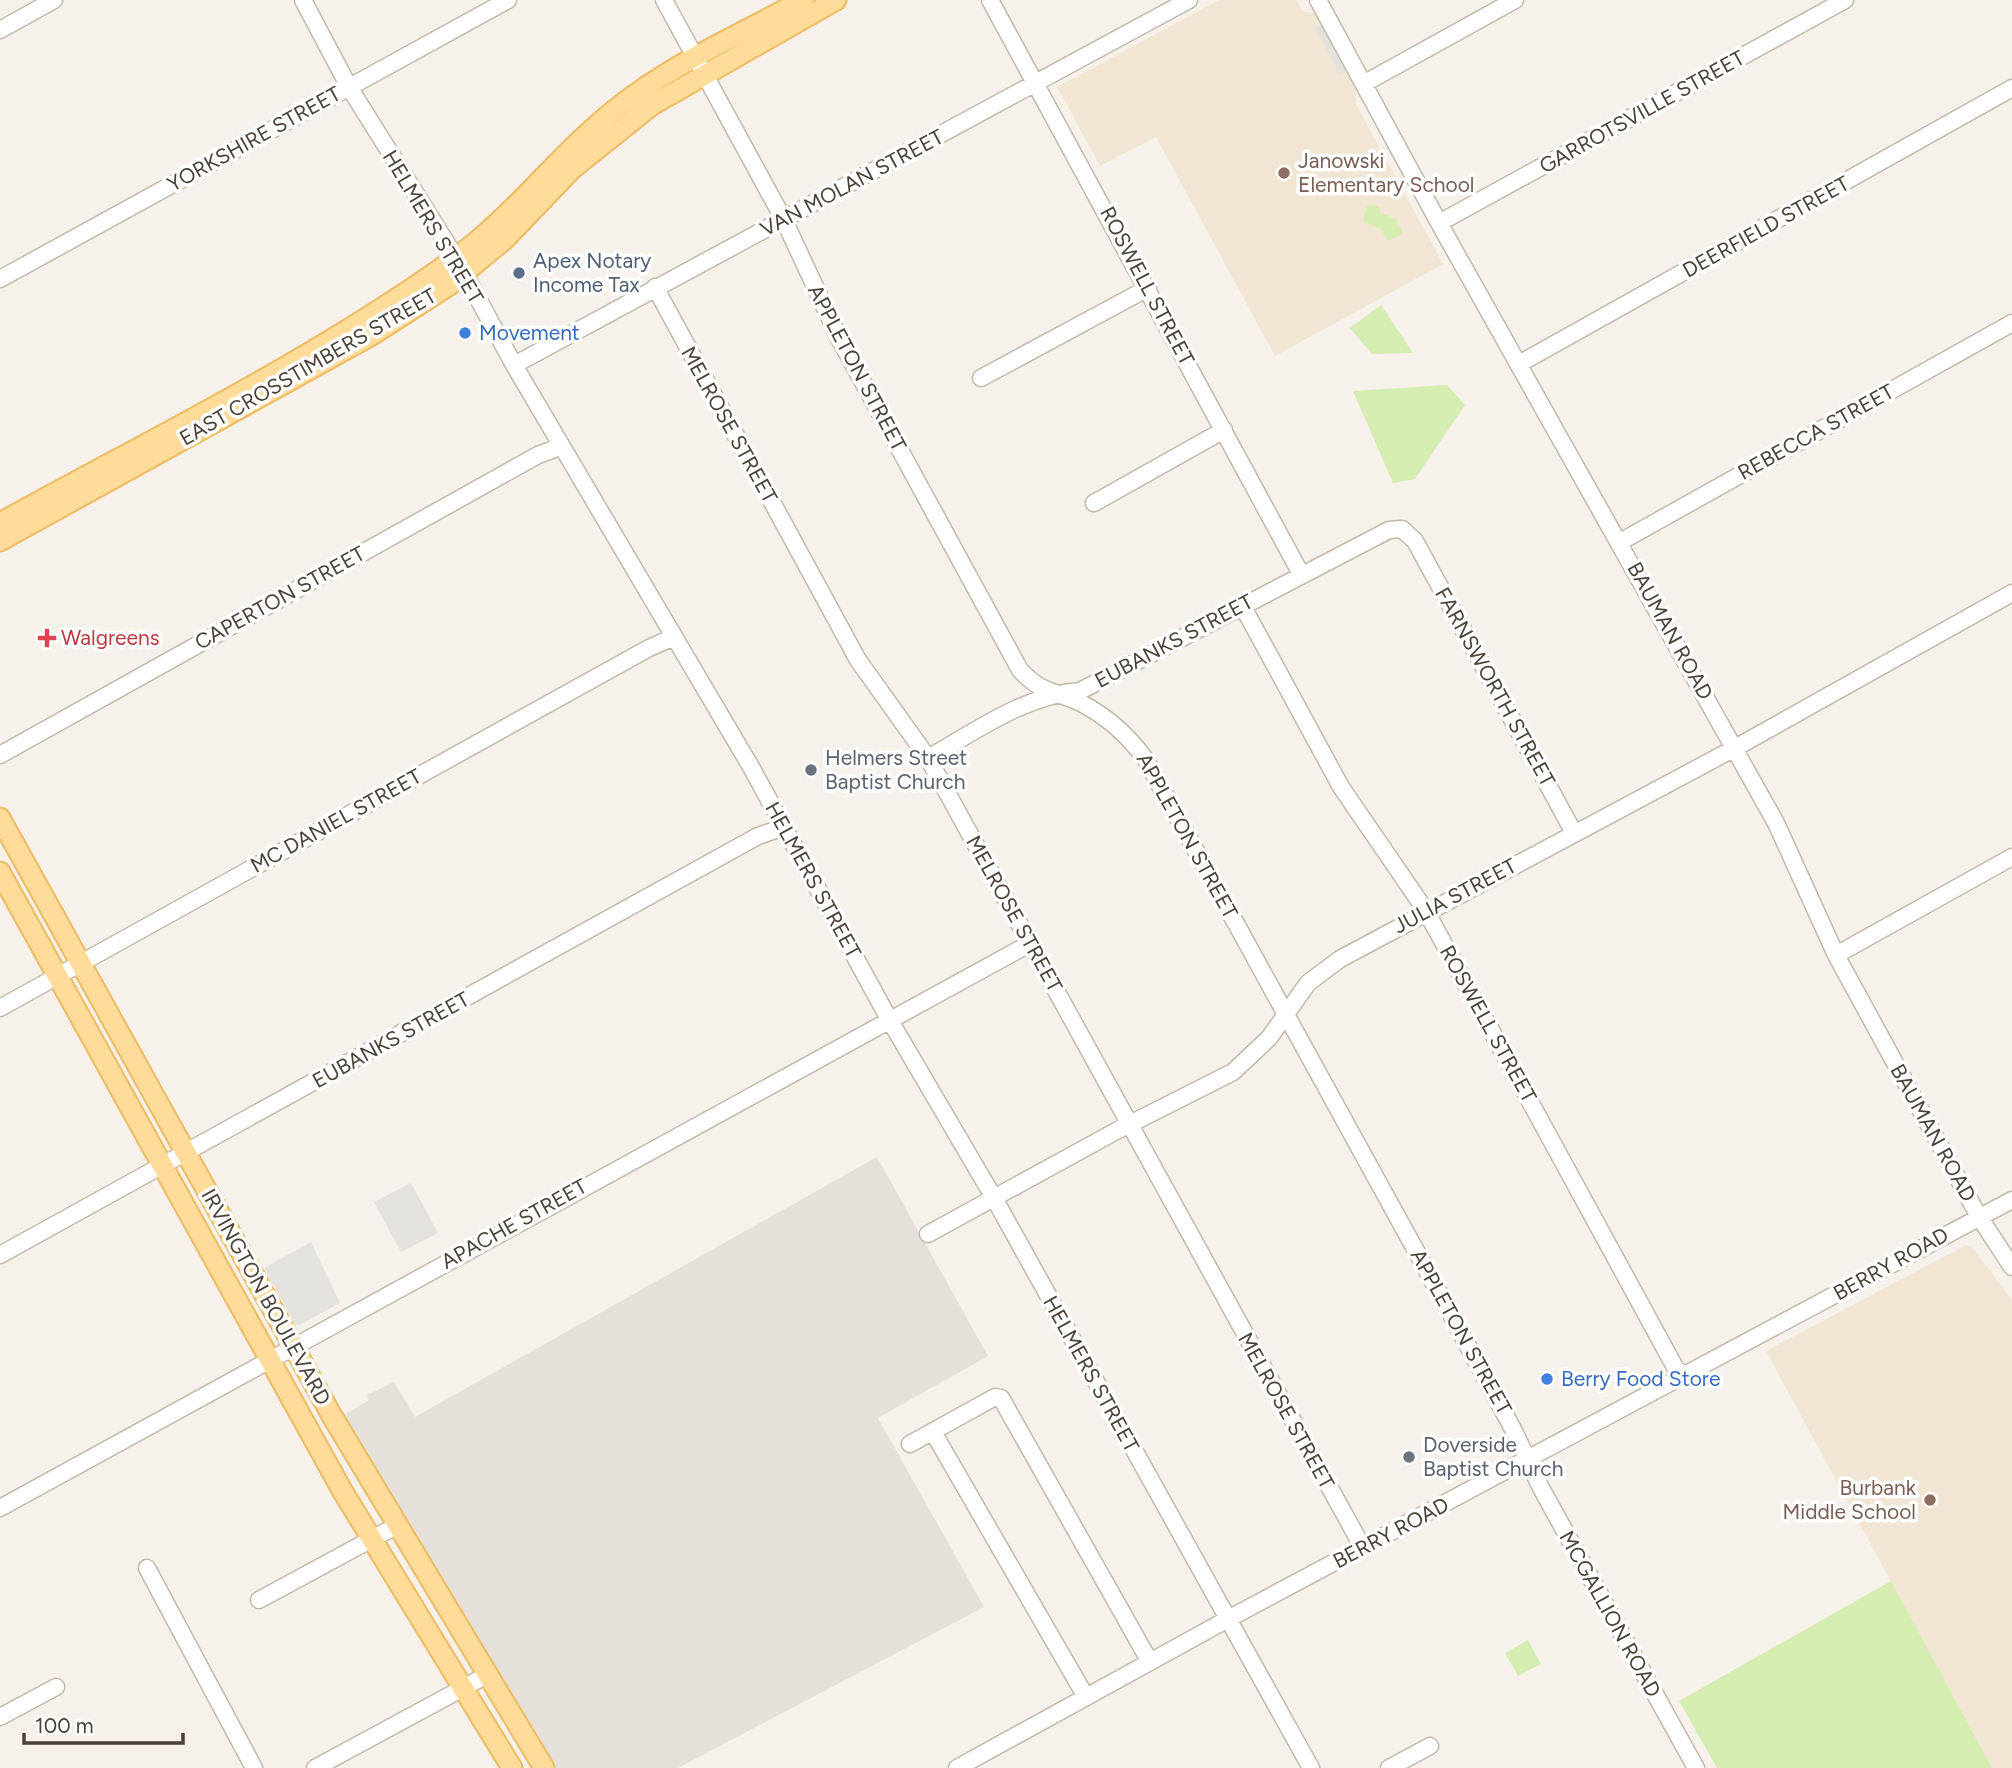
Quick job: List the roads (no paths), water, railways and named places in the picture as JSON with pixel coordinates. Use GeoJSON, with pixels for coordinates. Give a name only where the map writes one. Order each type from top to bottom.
{"type":"FeatureCollection","features":[{"type":"Feature","properties":{"kind":"main road","name":"EAST CROSSTIMBERS STREET"},"geometry":{"type":"LineString","coordinates":[[701,66],[803,0]]}},
{"type":"Feature","properties":{"kind":"main road","name":"EAST CROSSTIMBERS STREET"},"geometry":{"type":"LineString","coordinates":[[0,541],[172,437],[297,368],[409,291],[460,267],[630,98],[836,0]]}},
{"type":"Feature","properties":{"kind":"main road","name":"EAST CROSSTIMBERS STREET"},"geometry":{"type":"LineString","coordinates":[[0,523],[172,437]]}},
{"type":"Feature","properties":{"kind":"main road","name":"IRVINGTON BOULEVARD"},"geometry":{"type":"LineString","coordinates":[[0,818],[293,1347],[396,1526],[489,1674],[544,1768]]}},
{"type":"Feature","properties":{"kind":"main road","name":"IRVINGTON BOULEVARD"},"geometry":{"type":"LineString","coordinates":[[0,872],[161,1167],[371,1540],[465,1688],[512,1768]]}},
{"type":"Feature","properties":{"kind":"main road"},"geometry":{"type":"LineString","coordinates":[[427,1630],[444,1642],[470,1645]]}},
{"type":"Feature","properties":{"kind":"street"},"geometry":{"type":"LineString","coordinates":[[0,30],[54,0]]}},
{"type":"Feature","properties":{"kind":"street","name":"HELMERS STREET"},"geometry":{"type":"LineString","coordinates":[[303,0],[349,87],[460,267],[514,365],[784,827],[888,1019],[994,1198],[1311,1768]]}},
{"type":"Feature","properties":{"kind":"street","name":"YORKSHIRE STREET"},"geometry":{"type":"LineString","coordinates":[[0,279],[508,0]]}},
{"type":"Feature","properties":{"kind":"street","name":"APPLETON STREET"},"geometry":{"type":"LineString","coordinates":[[664,0],[784,220],[841,340],[1020,670],[1035,693],[1079,697],[1116,725],[1146,760],[1527,1459]]}},
{"type":"Feature","properties":{"kind":"street","name":"ROSWELL STREET"},"geometry":{"type":"LineString","coordinates":[[990,0],[1301,574]]}},
{"type":"Feature","properties":{"kind":"street","name":"VAN MOLAN STREET"},"geometry":{"type":"LineString","coordinates":[[514,365],[1037,83],[1164,6],[1189,0]]}},
{"type":"Feature","properties":{"kind":"street","name":"BAUMAN ROAD"},"geometry":{"type":"LineString","coordinates":[[1318,0],[1439,223],[1735,748],[1789,848],[1836,954],[1978,1215],[2012,1267]]}},
{"type":"Feature","properties":{"kind":"street"},"geometry":{"type":"LineString","coordinates":[[1365,83],[1515,0]]}},
{"type":"Feature","properties":{"kind":"street","name":"GARROTSVILLE STREET"},"geometry":{"type":"LineString","coordinates":[[1439,223],[1845,0]]}},
{"type":"Feature","properties":{"kind":"street","name":"DEERFIELD STREET"},"geometry":{"type":"LineString","coordinates":[[1519,364],[2012,88]]}},
{"type":"Feature","properties":{"kind":"street","name":"MELROSE STREET"},"geometry":{"type":"LineString","coordinates":[[655,287],[858,660],[928,758],[1363,1548]]}},
{"type":"Feature","properties":{"kind":"street"},"geometry":{"type":"LineString","coordinates":[[981,378],[1148,288]]}},
{"type":"Feature","properties":{"kind":"street","name":"REBECCA STREET"},"geometry":{"type":"LineString","coordinates":[[1620,542],[2012,323]]}},
{"type":"Feature","properties":{"kind":"street"},"geometry":{"type":"LineString","coordinates":[[1094,503],[1224,430]]}},
{"type":"Feature","properties":{"kind":"street","name":"CAPERTON STREET"},"geometry":{"type":"LineString","coordinates":[[0,755],[538,455],[562,446]]}},
{"type":"Feature","properties":{"kind":"street","name":"EUBANKS STREET"},"geometry":{"type":"LineString","coordinates":[[1079,697],[1242,605],[1389,530],[1402,529],[1415,541]]}},
{"type":"Feature","properties":{"kind":"street","name":"FARNSWORTH STREET"},"geometry":{"type":"LineString","coordinates":[[1415,541],[1574,833]]}},
{"type":"Feature","properties":{"kind":"street","name":"JULIA STREET"},"geometry":{"type":"LineString","coordinates":[[928,1234],[1130,1124],[1233,1072],[1269,1038],[1308,983],[1340,959],[1735,748],[2012,593]]}},
{"type":"Feature","properties":{"kind":"street","name":"ROSWELL STREET"},"geometry":{"type":"LineString","coordinates":[[1242,605],[1341,787],[1426,911],[1676,1368],[1684,1375]]}},
{"type":"Feature","properties":{"kind":"street","name":"MC DANIEL STREET"},"geometry":{"type":"LineString","coordinates":[[0,1008],[649,648],[674,637]]}},
{"type":"Feature","properties":{"kind":"street"},"geometry":{"type":"LineString","coordinates":[[928,758],[1035,693]]}},
{"type":"Feature","properties":{"kind":"street","name":"EUBANKS STREET"},"geometry":{"type":"LineString","coordinates":[[0,1255],[758,836],[784,827]]}},
{"type":"Feature","properties":{"kind":"street"},"geometry":{"type":"LineString","coordinates":[[1836,954],[2012,857]]}},
{"type":"Feature","properties":{"kind":"street","name":"APACHE STREET"},"geometry":{"type":"LineString","coordinates":[[0,1508],[1029,944]]}},
{"type":"Feature","properties":{"kind":"street"},"geometry":{"type":"LineString","coordinates":[[1267,980],[1280,988],[1296,989],[1308,983]]}},
{"type":"Feature","properties":{"kind":"street","name":"BERRY ROAD"},"geometry":{"type":"LineString","coordinates":[[957,1768],[1978,1215],[2012,1200]]}},
{"type":"Feature","properties":{"kind":"street"},"geometry":{"type":"LineString","coordinates":[[910,1444],[995,1398],[1004,1401],[1150,1662]]}},
{"type":"Feature","properties":{"kind":"street"},"geometry":{"type":"LineString","coordinates":[[933,1432],[1086,1697]]}},
{"type":"Feature","properties":{"kind":"street","name":"MCGALLION ROAD"},"geometry":{"type":"LineString","coordinates":[[1527,1459],[1696,1768]]}},
{"type":"Feature","properties":{"kind":"street"},"geometry":{"type":"LineString","coordinates":[[259,1600],[396,1526]]}},
{"type":"Feature","properties":{"kind":"street"},"geometry":{"type":"LineString","coordinates":[[147,1568],[254,1768]]}},
{"type":"Feature","properties":{"kind":"street"},"geometry":{"type":"LineString","coordinates":[[315,1768],[489,1674]]}},
{"type":"Feature","properties":{"kind":"street"},"geometry":{"type":"LineString","coordinates":[[0,1717],[56,1687]]}},
{"type":"Feature","properties":{"kind":"street"},"geometry":{"type":"LineString","coordinates":[[1389,1768],[1430,1746]]}},
{"type":"Feature","properties":{"kind":"place","name":"Janowski Elementary School"},"geometry":{"type":"Point","coordinates":[1284,173]}},
{"type":"Feature","properties":{"kind":"place","name":"Apex Notary Income Tax"},"geometry":{"type":"Point","coordinates":[519,273]}},
{"type":"Feature","properties":{"kind":"place","name":"Movement"},"geometry":{"type":"Point","coordinates":[465,333]}},
{"type":"Feature","properties":{"kind":"place","name":"Walgreens"},"geometry":{"type":"Point","coordinates":[47,638]}},
{"type":"Feature","properties":{"kind":"place","name":"Helmers Street Baptist Church"},"geometry":{"type":"Point","coordinates":[811,770]}},
{"type":"Feature","properties":{"kind":"place","name":"Berry Food Store"},"geometry":{"type":"Point","coordinates":[1547,1379]}},
{"type":"Feature","properties":{"kind":"place","name":"Doverside Baptist Church"},"geometry":{"type":"Point","coordinates":[1409,1457]}},
{"type":"Feature","properties":{"kind":"place","name":"Burbank Middle School"},"geometry":{"type":"Point","coordinates":[1930,1500]}}]}
